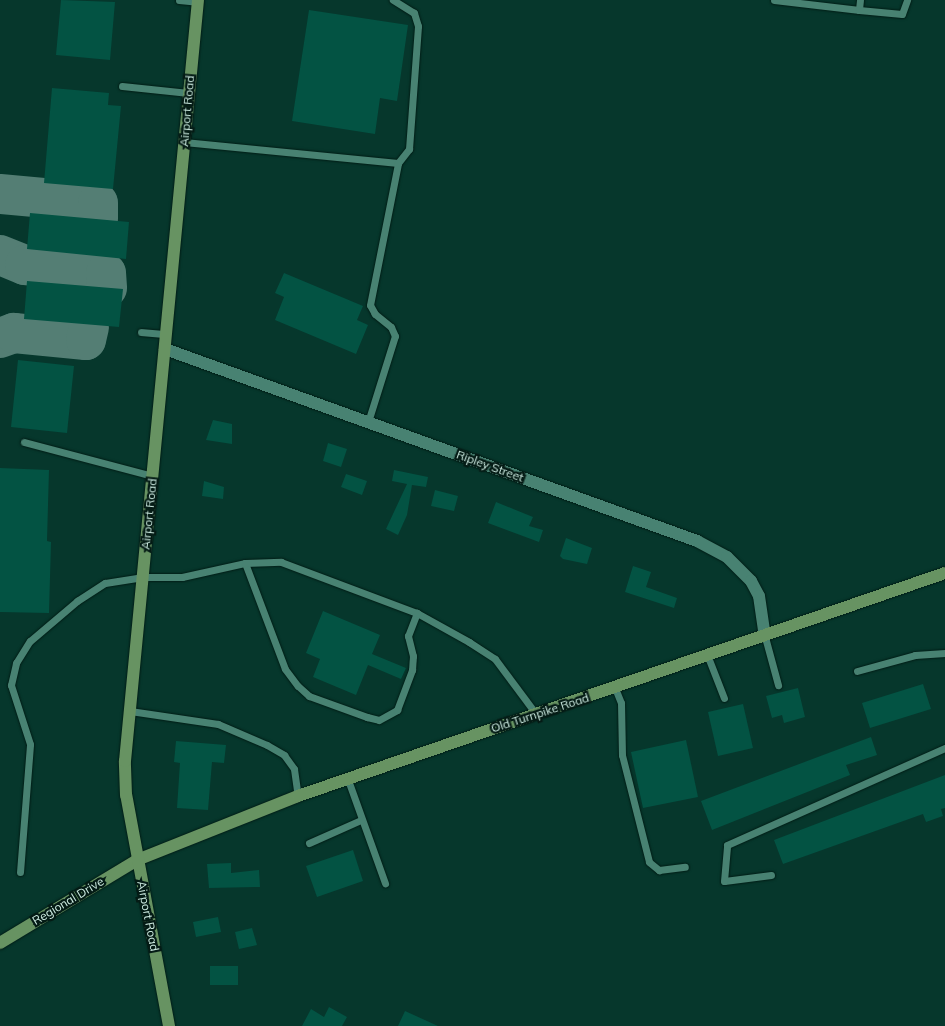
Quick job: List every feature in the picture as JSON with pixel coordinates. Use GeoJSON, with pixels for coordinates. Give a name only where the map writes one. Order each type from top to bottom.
{"type":"FeatureCollection","features":[{"type":"Feature","properties":{"kind":"street","name":"Airport Road"},"geometry":{"type":"LineString","coordinates":[[169,1026],[126,795],[130,710],[197,1]]}},
{"type":"Feature","properties":{"kind":"street","name":"Ripley Street"},"geometry":{"type":"LineString","coordinates":[[164,349],[697,541],[727,557],[751,581],[759,596],[765,637]]}},
{"type":"Feature","properties":{"kind":"street","name":"Old Turnpike Road"},"geometry":{"type":"LineString","coordinates":[[137,860],[347,777],[708,657],[945,573]]}},
{"type":"Feature","properties":{"kind":"street","name":"Regional Drive"},"geometry":{"type":"LineString","coordinates":[[0,943],[137,860]]}},
{"type":"Feature","properties":{"kind":"lane"},"geometry":{"type":"LineString","coordinates":[[178,0],[197,1]]}},
{"type":"Feature","properties":{"kind":"lane"},"geometry":{"type":"LineString","coordinates":[[368,422],[395,336],[391,327],[375,314],[370,305],[398,163],[410,150],[418,26],[414,13],[393,0]]}},
{"type":"Feature","properties":{"kind":"lane"},"geometry":{"type":"LineString","coordinates":[[774,0],[902,14],[907,0]]}},
{"type":"Feature","properties":{"kind":"lane"},"geometry":{"type":"LineString","coordinates":[[859,10],[860,0]]}},
{"type":"Feature","properties":{"kind":"lane"},"geometry":{"type":"LineString","coordinates":[[122,86],[189,93]]}},
{"type":"Feature","properties":{"kind":"lane"},"geometry":{"type":"LineString","coordinates":[[184,142],[398,163]]}},
{"type":"Feature","properties":{"kind":"lane"},"geometry":{"type":"LineString","coordinates":[[141,332],[166,334]]}},
{"type":"Feature","properties":{"kind":"lane"},"geometry":{"type":"LineString","coordinates":[[24,442],[153,476]]}},
{"type":"Feature","properties":{"kind":"lane"},"geometry":{"type":"LineString","coordinates":[[20,872],[30,744],[12,685],[16,663],[30,641],[77,601],[105,583],[142,578],[182,577],[245,563],[281,562],[417,613],[495,659],[536,714]]}},
{"type":"Feature","properties":{"kind":"lane"},"geometry":{"type":"LineString","coordinates":[[245,563],[285,669],[298,686],[309,696],[366,717],[379,720],[397,710],[412,670],[413,656],[408,636],[417,613]]}},
{"type":"Feature","properties":{"kind":"lane"},"geometry":{"type":"LineString","coordinates":[[765,637],[778,685]]}},
{"type":"Feature","properties":{"kind":"lane"},"geometry":{"type":"LineString","coordinates":[[856,671],[915,655],[945,653]]}},
{"type":"Feature","properties":{"kind":"lane"},"geometry":{"type":"LineString","coordinates":[[708,657],[724,698]]}},
{"type":"Feature","properties":{"kind":"lane"},"geometry":{"type":"LineString","coordinates":[[615,688],[621,703],[622,755],[649,862],[659,870],[685,868]]}},
{"type":"Feature","properties":{"kind":"lane"},"geometry":{"type":"LineString","coordinates":[[130,710],[218,724],[267,745],[284,755],[294,770],[298,796]]}},
{"type":"Feature","properties":{"kind":"lane"},"geometry":{"type":"LineString","coordinates":[[771,875],[724,881],[727,845],[945,748]]}},
{"type":"Feature","properties":{"kind":"lane"},"geometry":{"type":"LineString","coordinates":[[347,777],[385,883]]}},
{"type":"Feature","properties":{"kind":"lane"},"geometry":{"type":"LineString","coordinates":[[309,843],[361,820]]}},
{"type":"Feature","properties":{"kind":"building"},"geometry":{"type":"Polygon","coordinates":[[[61,0],[115,2],[110,60],[56,55],[61,0]]]}},
{"type":"Feature","properties":{"kind":"building"},"geometry":{"type":"Polygon","coordinates":[[[309,10],[408,25],[397,101],[380,98],[375,134],[292,121],[309,10]]]}},
{"type":"Feature","properties":{"kind":"building"},"geometry":{"type":"Polygon","coordinates":[[[52,88],[109,93],[108,105],[121,106],[113,189],[44,183],[52,88]]]}},
{"type":"Feature","properties":{"kind":"building"},"geometry":{"type":"Polygon","coordinates":[[[30,213],[129,222],[126,259],[27,249],[30,213]]]}},
{"type":"Feature","properties":{"kind":"building"},"geometry":{"type":"Polygon","coordinates":[[[284,273],[363,306],[357,320],[368,325],[356,354],[275,320],[284,297],[275,293],[284,273]]]}},
{"type":"Feature","properties":{"kind":"building"},"geometry":{"type":"Polygon","coordinates":[[[27,281],[123,289],[119,327],[24,319],[27,281]]]}},
{"type":"Feature","properties":{"kind":"building"},"geometry":{"type":"Polygon","coordinates":[[[18,360],[74,366],[67,433],[11,427],[18,360]]]}},
{"type":"Feature","properties":{"kind":"building"},"geometry":{"type":"Polygon","coordinates":[[[213,420],[232,424],[232,444],[206,440],[213,420]]]}},
{"type":"Feature","properties":{"kind":"building"},"geometry":{"type":"Polygon","coordinates":[[[328,443],[347,449],[341,467],[323,461],[328,443]]]}},
{"type":"Feature","properties":{"kind":"building"},"geometry":{"type":"Polygon","coordinates":[[[0,468],[49,470],[47,541],[51,542],[49,613],[0,612],[0,468]]]}},
{"type":"Feature","properties":{"kind":"building"},"geometry":{"type":"Polygon","coordinates":[[[394,470],[428,477],[426,487],[412,485],[407,515],[398,535],[386,529],[407,484],[392,481],[394,470]]]}},
{"type":"Feature","properties":{"kind":"building"},"geometry":{"type":"Polygon","coordinates":[[[346,474],[367,481],[362,495],[341,487],[346,474]]]}},
{"type":"Feature","properties":{"kind":"building"},"geometry":{"type":"Polygon","coordinates":[[[204,481],[224,487],[223,499],[202,496],[204,481]]]}},
{"type":"Feature","properties":{"kind":"building"},"geometry":{"type":"Polygon","coordinates":[[[435,490],[458,496],[454,511],[431,506],[435,490]]]}},
{"type":"Feature","properties":{"kind":"building"},"geometry":{"type":"Polygon","coordinates":[[[496,502],[533,517],[529,526],[543,530],[539,542],[488,523],[496,502]]]}},
{"type":"Feature","properties":{"kind":"building"},"geometry":{"type":"Polygon","coordinates":[[[566,538],[592,548],[587,564],[563,559],[560,556],[566,538]]]}},
{"type":"Feature","properties":{"kind":"building"},"geometry":{"type":"Polygon","coordinates":[[[633,566],[651,572],[646,587],[677,598],[674,608],[625,592],[633,566]]]}},
{"type":"Feature","properties":{"kind":"building"},"geometry":{"type":"Polygon","coordinates":[[[323,611],[380,635],[372,654],[406,668],[401,679],[368,665],[356,695],[313,677],[320,659],[306,653],[323,611]]]}},
{"type":"Feature","properties":{"kind":"building"},"geometry":{"type":"Polygon","coordinates":[[[923,684],[931,709],[870,728],[862,703],[923,684]]]}},
{"type":"Feature","properties":{"kind":"building"},"geometry":{"type":"Polygon","coordinates":[[[798,688],[805,717],[784,723],[782,715],[772,718],[766,696],[798,688]]]}},
{"type":"Feature","properties":{"kind":"building"},"geometry":{"type":"Polygon","coordinates":[[[743,704],[753,748],[718,756],[708,712],[743,704]]]}},
{"type":"Feature","properties":{"kind":"building"},"geometry":{"type":"Polygon","coordinates":[[[871,737],[877,755],[846,765],[850,775],[712,830],[701,801],[871,737]]]}},
{"type":"Feature","properties":{"kind":"building"},"geometry":{"type":"Polygon","coordinates":[[[686,740],[698,797],[643,808],[631,752],[686,740]]]}},
{"type":"Feature","properties":{"kind":"building"},"geometry":{"type":"Polygon","coordinates":[[[176,741],[226,745],[224,763],[212,762],[208,810],[177,808],[180,763],[174,762],[176,741]]]}},
{"type":"Feature","properties":{"kind":"building"},"geometry":{"type":"Polygon","coordinates":[[[945,775],[945,808],[941,809],[943,816],[926,822],[923,814],[783,864],[774,840],[945,775]]]}},
{"type":"Feature","properties":{"kind":"building"},"geometry":{"type":"Polygon","coordinates":[[[353,850],[363,881],[317,897],[306,866],[353,850]]]}},
{"type":"Feature","properties":{"kind":"building"},"geometry":{"type":"Polygon","coordinates":[[[231,863],[231,873],[259,870],[260,887],[209,888],[207,864],[231,863]]]}},
{"type":"Feature","properties":{"kind":"building"},"geometry":{"type":"Polygon","coordinates":[[[218,917],[221,932],[196,937],[193,922],[218,917]]]}},
{"type":"Feature","properties":{"kind":"building"},"geometry":{"type":"Polygon","coordinates":[[[252,928],[257,945],[239,949],[235,932],[252,928]]]}},
{"type":"Feature","properties":{"kind":"building"},"geometry":{"type":"Polygon","coordinates":[[[210,966],[238,966],[238,985],[210,985],[210,966]]]}},
{"type":"Feature","properties":{"kind":"building"},"geometry":{"type":"Polygon","coordinates":[[[329,1007],[347,1017],[342,1026],[302,1026],[311,1009],[324,1017],[329,1007]]]}},
{"type":"Feature","properties":{"kind":"building"},"geometry":{"type":"Polygon","coordinates":[[[405,1011],[438,1026],[398,1026],[405,1011]]]}},
{"type":"Feature","properties":{"kind":"taxiway"},"geometry":{"type":"LineString","coordinates":[[0,194],[98,203],[98,219]]}},
{"type":"Feature","properties":{"kind":"taxiway"},"geometry":{"type":"LineString","coordinates":[[0,255],[25,265],[106,273],[107,288]]}},
{"type":"Feature","properties":{"kind":"taxiway"},"geometry":{"type":"LineString","coordinates":[[0,338],[14,333],[86,340],[89,327]]}}]}
